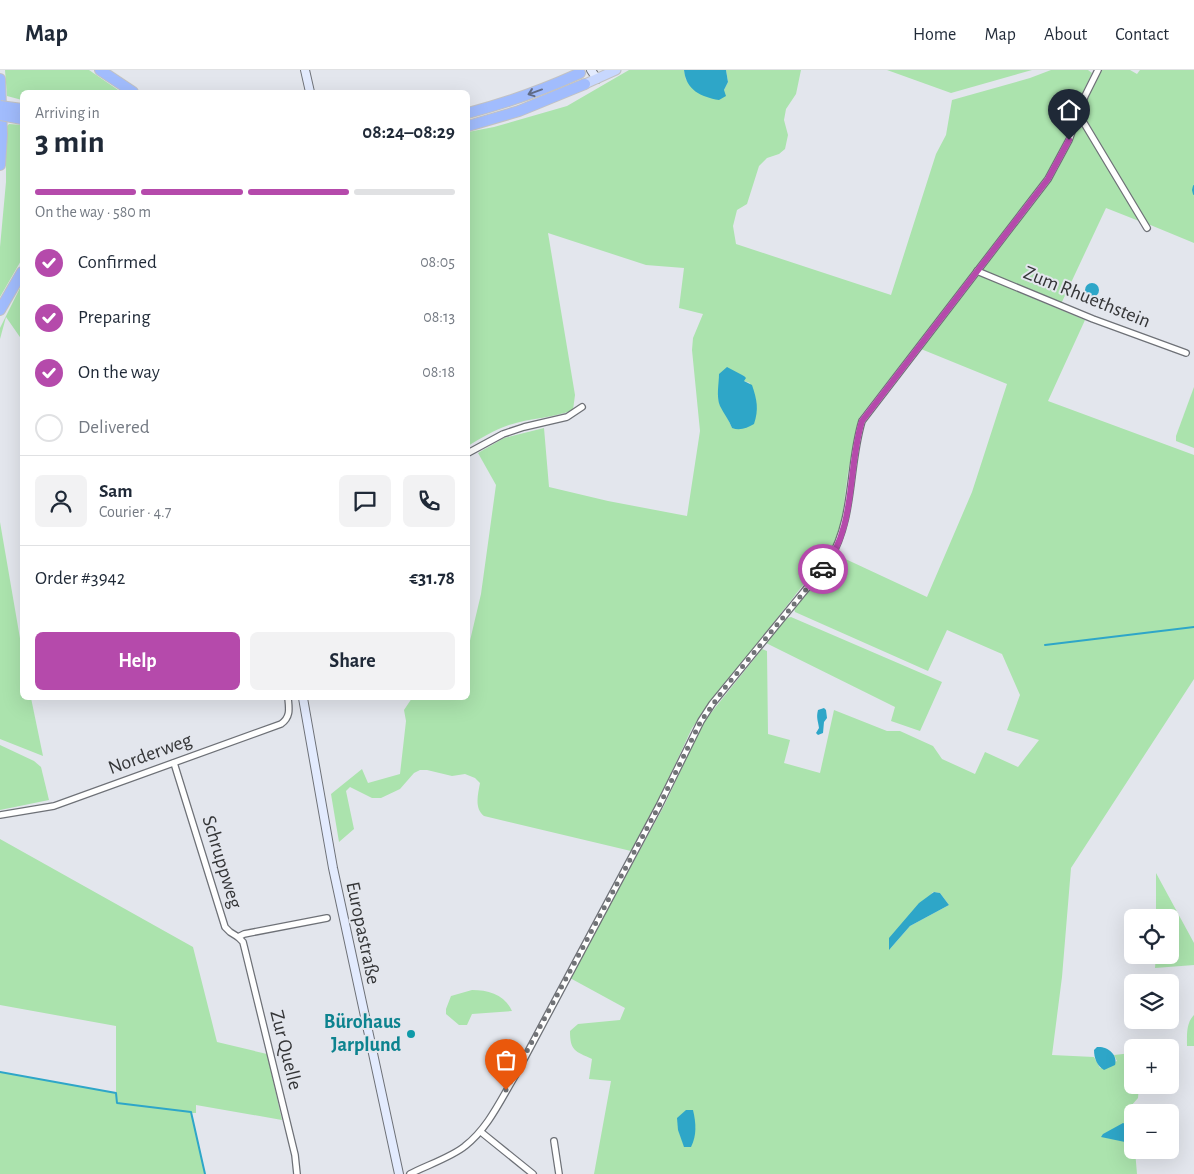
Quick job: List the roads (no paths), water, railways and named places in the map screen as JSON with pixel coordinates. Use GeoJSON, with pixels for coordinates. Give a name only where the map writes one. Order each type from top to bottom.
{"type":"FeatureCollection","features":[{"type":"Feature","properties":{"kind":"highway"},"geometry":{"type":"LineString","coordinates":[[100,70],[130,90]]}},
{"type":"Feature","properties":{"kind":"highway"},"geometry":{"type":"LineString","coordinates":[[470,112],[515,99],[582,71]]}},
{"type":"Feature","properties":{"kind":"highway"},"geometry":{"type":"LineString","coordinates":[[0,79],[2,136],[0,165]]}},
{"type":"Feature","properties":{"kind":"highway"},"geometry":{"type":"LineString","coordinates":[[470,125],[519,110],[585,84]]}},
{"type":"Feature","properties":{"kind":"highway"},"geometry":{"type":"LineString","coordinates":[[0,106],[20,109]]}},
{"type":"Feature","properties":{"kind":"highway"},"geometry":{"type":"LineString","coordinates":[[0,116],[20,119]]}},
{"type":"Feature","properties":{"kind":"highway"},"geometry":{"type":"LineString","coordinates":[[0,310],[20,275]]}},
{"type":"Feature","properties":{"kind":"main road"},"geometry":{"type":"LineString","coordinates":[[305,70],[310,90]]}},
{"type":"Feature","properties":{"kind":"main road"},"geometry":{"type":"LineString","coordinates":[[591,70],[597,79]]}},
{"type":"Feature","properties":{"kind":"main road"},"geometry":{"type":"LineString","coordinates":[[582,71],[585,84],[616,70]]}},
{"type":"Feature","properties":{"kind":"main road","name":"Europastraße"},"geometry":{"type":"LineString","coordinates":[[303,700],[333,868],[399,1174]]}},
{"type":"Feature","properties":{"kind":"street"},"geometry":{"type":"LineString","coordinates":[[410,1174],[464,1148],[481,1132],[514,1076],[659,806],[701,721],[724,689],[829,561],[837,547],[844,529],[862,421],[1048,179],[1069,140],[1085,96],[1098,70]]}},
{"type":"Feature","properties":{"kind":"street"},"geometry":{"type":"LineString","coordinates":[[1078,113],[1146,228]]}},
{"type":"Feature","properties":{"kind":"street","name":"Zum Rhuethstein"},"geometry":{"type":"LineString","coordinates":[[977,271],[1093,320],[1186,353]]}},
{"type":"Feature","properties":{"kind":"street"},"geometry":{"type":"LineString","coordinates":[[470,452],[503,434],[567,417],[582,407]]}},
{"type":"Feature","properties":{"kind":"street","name":"Norderweg"},"geometry":{"type":"LineString","coordinates":[[0,816],[54,806],[282,724],[288,716],[288,700]]}},
{"type":"Feature","properties":{"kind":"street","name":"Schruppweg"},"geometry":{"type":"LineString","coordinates":[[174,762],[225,927],[238,937],[244,934],[327,918]]}},
{"type":"Feature","properties":{"kind":"street","name":"Zur Quelle"},"geometry":{"type":"LineString","coordinates":[[238,937],[243,942],[248,959],[295,1156],[297,1174]]}},
{"type":"Feature","properties":{"kind":"street"},"geometry":{"type":"LineString","coordinates":[[481,1132],[533,1174]]}},
{"type":"Feature","properties":{"kind":"street"},"geometry":{"type":"LineString","coordinates":[[554,1141],[559,1174]]}},
{"type":"Feature","properties":{"kind":"water"},"geometry":{"type":"Polygon","coordinates":[[[684,70],[726,70],[728,82],[724,90],[726,96],[719,100],[706,97],[696,91],[688,83],[684,70]]]}},
{"type":"Feature","properties":{"kind":"water"},"geometry":{"type":"Polygon","coordinates":[[[1092,283],[1097,285],[1099,290],[1097,295],[1092,297],[1087,295],[1085,290],[1087,285],[1092,283]]]}},
{"type":"Feature","properties":{"kind":"water"},"geometry":{"type":"Polygon","coordinates":[[[727,367],[746,378],[744,381],[752,385],[755,395],[757,404],[756,419],[754,424],[743,429],[732,428],[720,406],[718,394],[719,374],[727,367]]]}},
{"type":"Feature","properties":{"kind":"water"},"geometry":{"type":"Polygon","coordinates":[[[824,708],[827,718],[824,722],[823,733],[818,735],[816,733],[819,728],[818,710],[824,708]]]}},
{"type":"Feature","properties":{"kind":"water"},"geometry":{"type":"Polygon","coordinates":[[[934,892],[940,893],[949,905],[910,926],[889,950],[889,938],[919,903],[934,892]]]}},
{"type":"Feature","properties":{"kind":"water"},"geometry":{"type":"Polygon","coordinates":[[[1097,1047],[1108,1049],[1113,1054],[1115,1065],[1104,1070],[1099,1066],[1094,1053],[1097,1047]]]}},
{"type":"Feature","properties":{"kind":"water"},"geometry":{"type":"Polygon","coordinates":[[[686,1110],[693,1110],[695,1120],[695,1133],[691,1147],[684,1147],[678,1130],[677,1118],[686,1110]]]}},
{"type":"Feature","properties":{"kind":"water"},"geometry":{"type":"Polygon","coordinates":[[[1124,1123],[1124,1142],[1101,1137],[1103,1134],[1124,1123]]]}},
{"type":"Feature","properties":{"kind":"waterway"},"geometry":{"type":"LineString","coordinates":[[1194,186],[1194,194]]}},
{"type":"Feature","properties":{"kind":"waterway"},"geometry":{"type":"LineString","coordinates":[[1045,645],[1194,627]]}},
{"type":"Feature","properties":{"kind":"waterway"},"geometry":{"type":"LineString","coordinates":[[0,1072],[116,1093],[117,1103],[191,1112],[205,1174]]}},
{"type":"Feature","properties":{"kind":"place","name":"Bürohaus Jarplund"},"geometry":{"type":"Point","coordinates":[411,1034]}}]}
